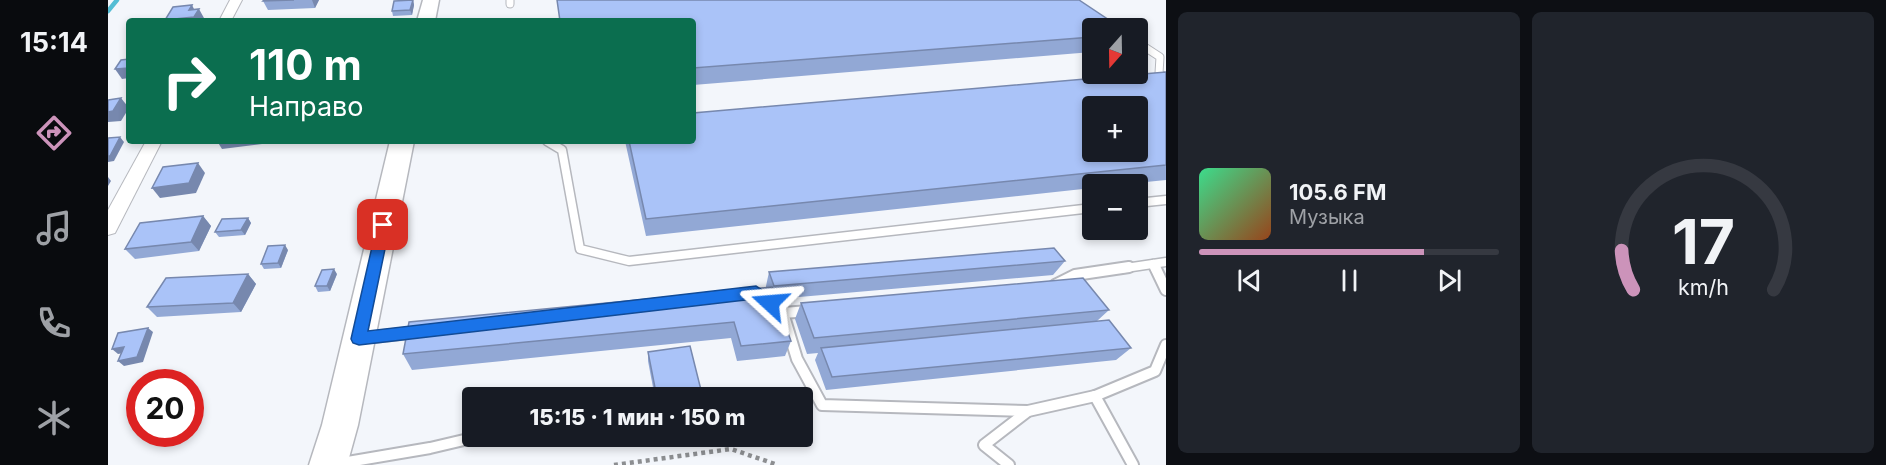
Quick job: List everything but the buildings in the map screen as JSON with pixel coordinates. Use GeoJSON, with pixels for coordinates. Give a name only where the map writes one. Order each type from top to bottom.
{"type":"FeatureCollection","features":[{"type":"Feature","properties":{"kind":"street"},"geometry":{"type":"LineString","coordinates":[[227,18],[236,0]]}},
{"type":"Feature","properties":{"kind":"street"},"geometry":{"type":"LineString","coordinates":[[427,18],[432,0]]}},
{"type":"Feature","properties":{"kind":"street"},"geometry":{"type":"LineString","coordinates":[[108,228],[151,144]]}},
{"type":"Feature","properties":{"kind":"street"},"geometry":{"type":"LineString","coordinates":[[328,465],[340,425],[401,144]]}},
{"type":"Feature","properties":{"kind":"lane"},"geometry":{"type":"LineString","coordinates":[[1148,49],[1161,57],[1159,73],[1166,78]]}},
{"type":"Feature","properties":{"kind":"lane"},"geometry":{"type":"LineString","coordinates":[[552,144],[562,150],[580,249],[629,261],[1082,209]]}},
{"type":"Feature","properties":{"kind":"lane"},"geometry":{"type":"LineString","coordinates":[[1148,202],[1166,200]]}},
{"type":"Feature","properties":{"kind":"lane"},"geometry":{"type":"LineString","coordinates":[[1047,289],[1075,275],[1166,262]]}},
{"type":"Feature","properties":{"kind":"lane"},"geometry":{"type":"LineString","coordinates":[[1153,264],[1166,290]]}},
{"type":"Feature","properties":{"kind":"lane"},"geometry":{"type":"LineString","coordinates":[[765,299],[783,313],[797,359],[822,405],[1028,411],[1095,396],[1155,371],[1166,345]]}},
{"type":"Feature","properties":{"kind":"lane"},"geometry":{"type":"LineString","coordinates":[[783,313],[818,310]]}},
{"type":"Feature","properties":{"kind":"lane"},"geometry":{"type":"LineString","coordinates":[[359,339],[429,330]]}},
{"type":"Feature","properties":{"kind":"lane"},"geometry":{"type":"LineString","coordinates":[[1095,396],[1133,465]]}},
{"type":"Feature","properties":{"kind":"lane"},"geometry":{"type":"LineString","coordinates":[[1009,465],[984,446],[1028,411]]}},
{"type":"Feature","properties":{"kind":"lane"},"geometry":{"type":"LineString","coordinates":[[328,465],[462,440]]}},
{"type":"Feature","properties":{"kind":"path"},"geometry":{"type":"LineString","coordinates":[[614,465],[731,449],[778,465]]}},
{"type":"Feature","properties":{"kind":"waterway"},"geometry":{"type":"LineString","coordinates":[[108,11],[117,0]]}},
{"type":"Feature","properties":{"kind":"route"},"geometry":{"type":"LineString","coordinates":[[383,225],[359,339],[756,292],[770,303]]}}]}
